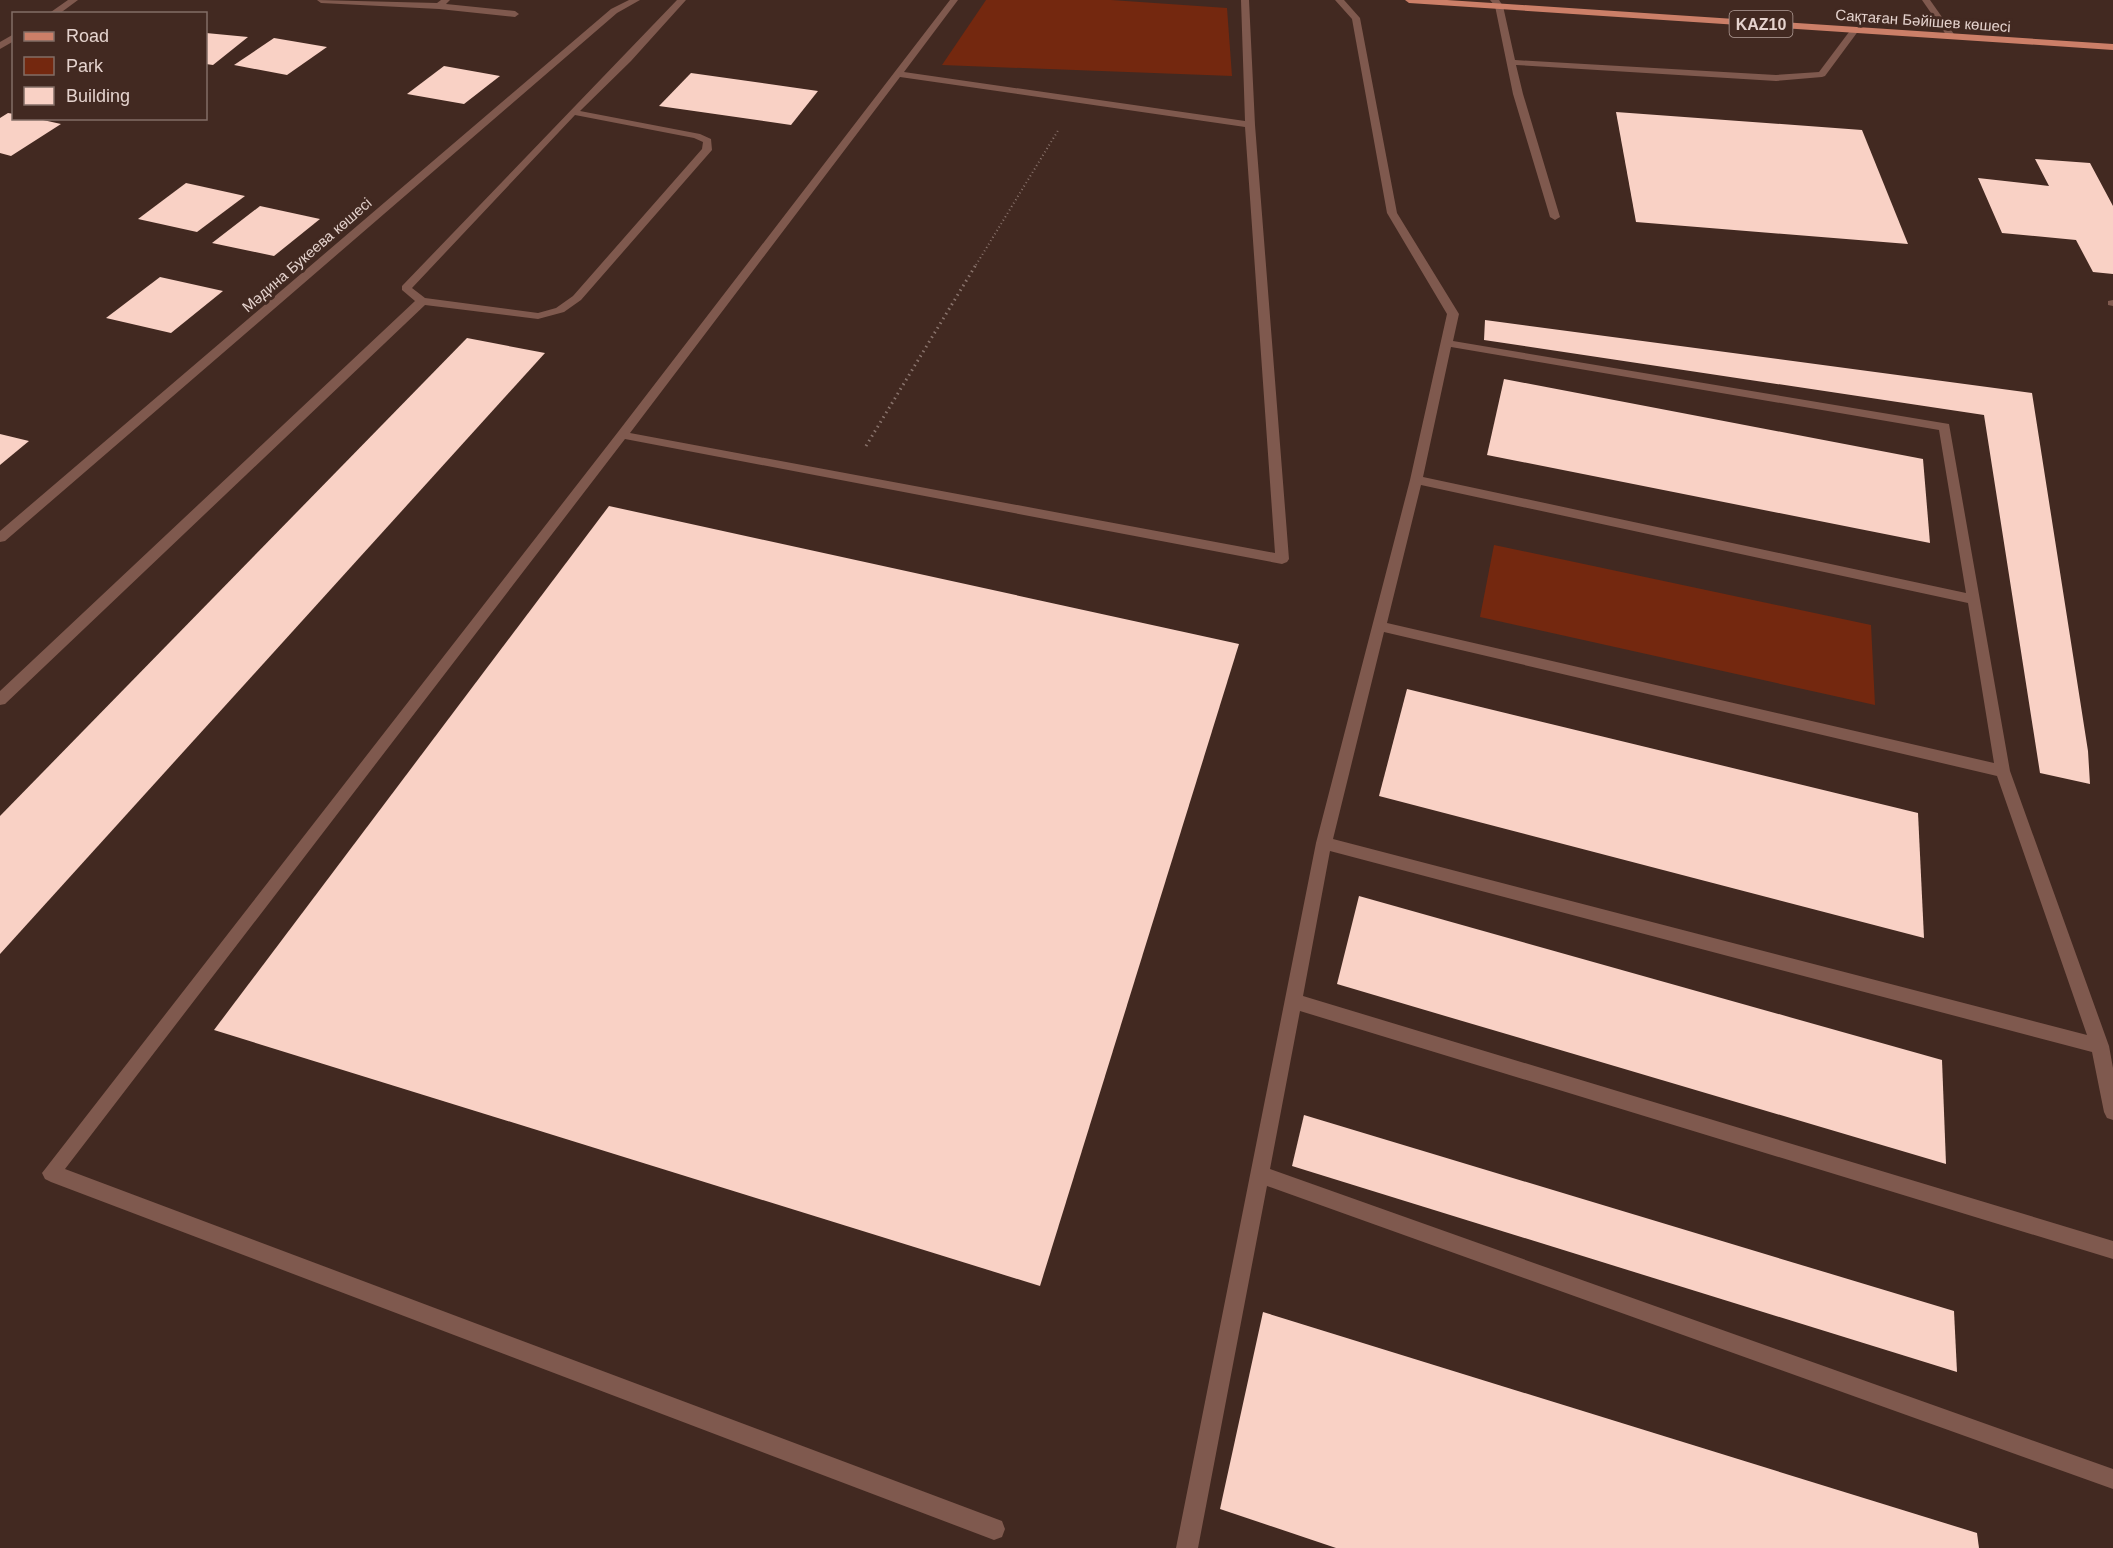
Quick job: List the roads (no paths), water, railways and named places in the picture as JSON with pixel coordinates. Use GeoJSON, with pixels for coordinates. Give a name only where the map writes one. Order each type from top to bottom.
{"type":"FeatureCollection","features":[{"type":"Feature","properties":{"kind":"main road","name":"Сақтаған Бәйішев көшесі"},"geometry":{"type":"LineString","coordinates":[[1409,0],[1496,3],[1952,37],[2113,46]]}},
{"type":"Feature","properties":{"kind":"street"},"geometry":{"type":"LineString","coordinates":[[55,12],[74,0]]}},
{"type":"Feature","properties":{"kind":"street"},"geometry":{"type":"LineString","coordinates":[[321,0],[443,3],[515,14]]}},
{"type":"Feature","properties":{"kind":"street","name":"Мәдина Букеева көшесі"},"geometry":{"type":"LineString","coordinates":[[0,538],[614,11],[636,0]]}},
{"type":"Feature","properties":{"kind":"street"},"geometry":{"type":"LineString","coordinates":[[573,112],[697,136],[708,141],[707,150],[578,298],[560,310],[538,316],[422,301],[405,288],[573,112],[628,59],[682,0]]}},
{"type":"Feature","properties":{"kind":"street"},"geometry":{"type":"LineString","coordinates":[[954,0],[622,435],[51,1173],[994,1529]]}},
{"type":"Feature","properties":{"kind":"street"},"geometry":{"type":"LineString","coordinates":[[622,435],[1282,559],[1250,125],[1245,0]]}},
{"type":"Feature","properties":{"kind":"street"},"geometry":{"type":"LineString","coordinates":[[1187,1548],[1324,843],[1416,480],[1453,314],[1392,213],[1356,18],[1339,0]]}},
{"type":"Feature","properties":{"kind":"street"},"geometry":{"type":"LineString","coordinates":[[1926,0],[1952,37]]}},
{"type":"Feature","properties":{"kind":"street"},"geometry":{"type":"LineString","coordinates":[[1496,3],[1518,94],[1555,217]]}},
{"type":"Feature","properties":{"kind":"street"},"geometry":{"type":"LineString","coordinates":[[1511,62],[1776,78],[1822,74],[1855,30]]}},
{"type":"Feature","properties":{"kind":"street"},"geometry":{"type":"LineString","coordinates":[[898,74],[1250,125]]}},
{"type":"Feature","properties":{"kind":"street"},"geometry":{"type":"LineString","coordinates":[[0,700],[422,301]]}},
{"type":"Feature","properties":{"kind":"street"},"geometry":{"type":"LineString","coordinates":[[1447,343],[1945,427],[2003,771],[2100,1046],[2113,1112]]}},
{"type":"Feature","properties":{"kind":"street"},"geometry":{"type":"LineString","coordinates":[[1416,480],[1973,599]]}},
{"type":"Feature","properties":{"kind":"street"},"geometry":{"type":"LineString","coordinates":[[1380,626],[2003,771]]}},
{"type":"Feature","properties":{"kind":"street"},"geometry":{"type":"LineString","coordinates":[[1324,843],[2100,1046]]}},
{"type":"Feature","properties":{"kind":"street"},"geometry":{"type":"LineString","coordinates":[[1293,1001],[2113,1250]]}},
{"type":"Feature","properties":{"kind":"street"},"geometry":{"type":"LineString","coordinates":[[1259,1174],[2113,1479]]}}]}
